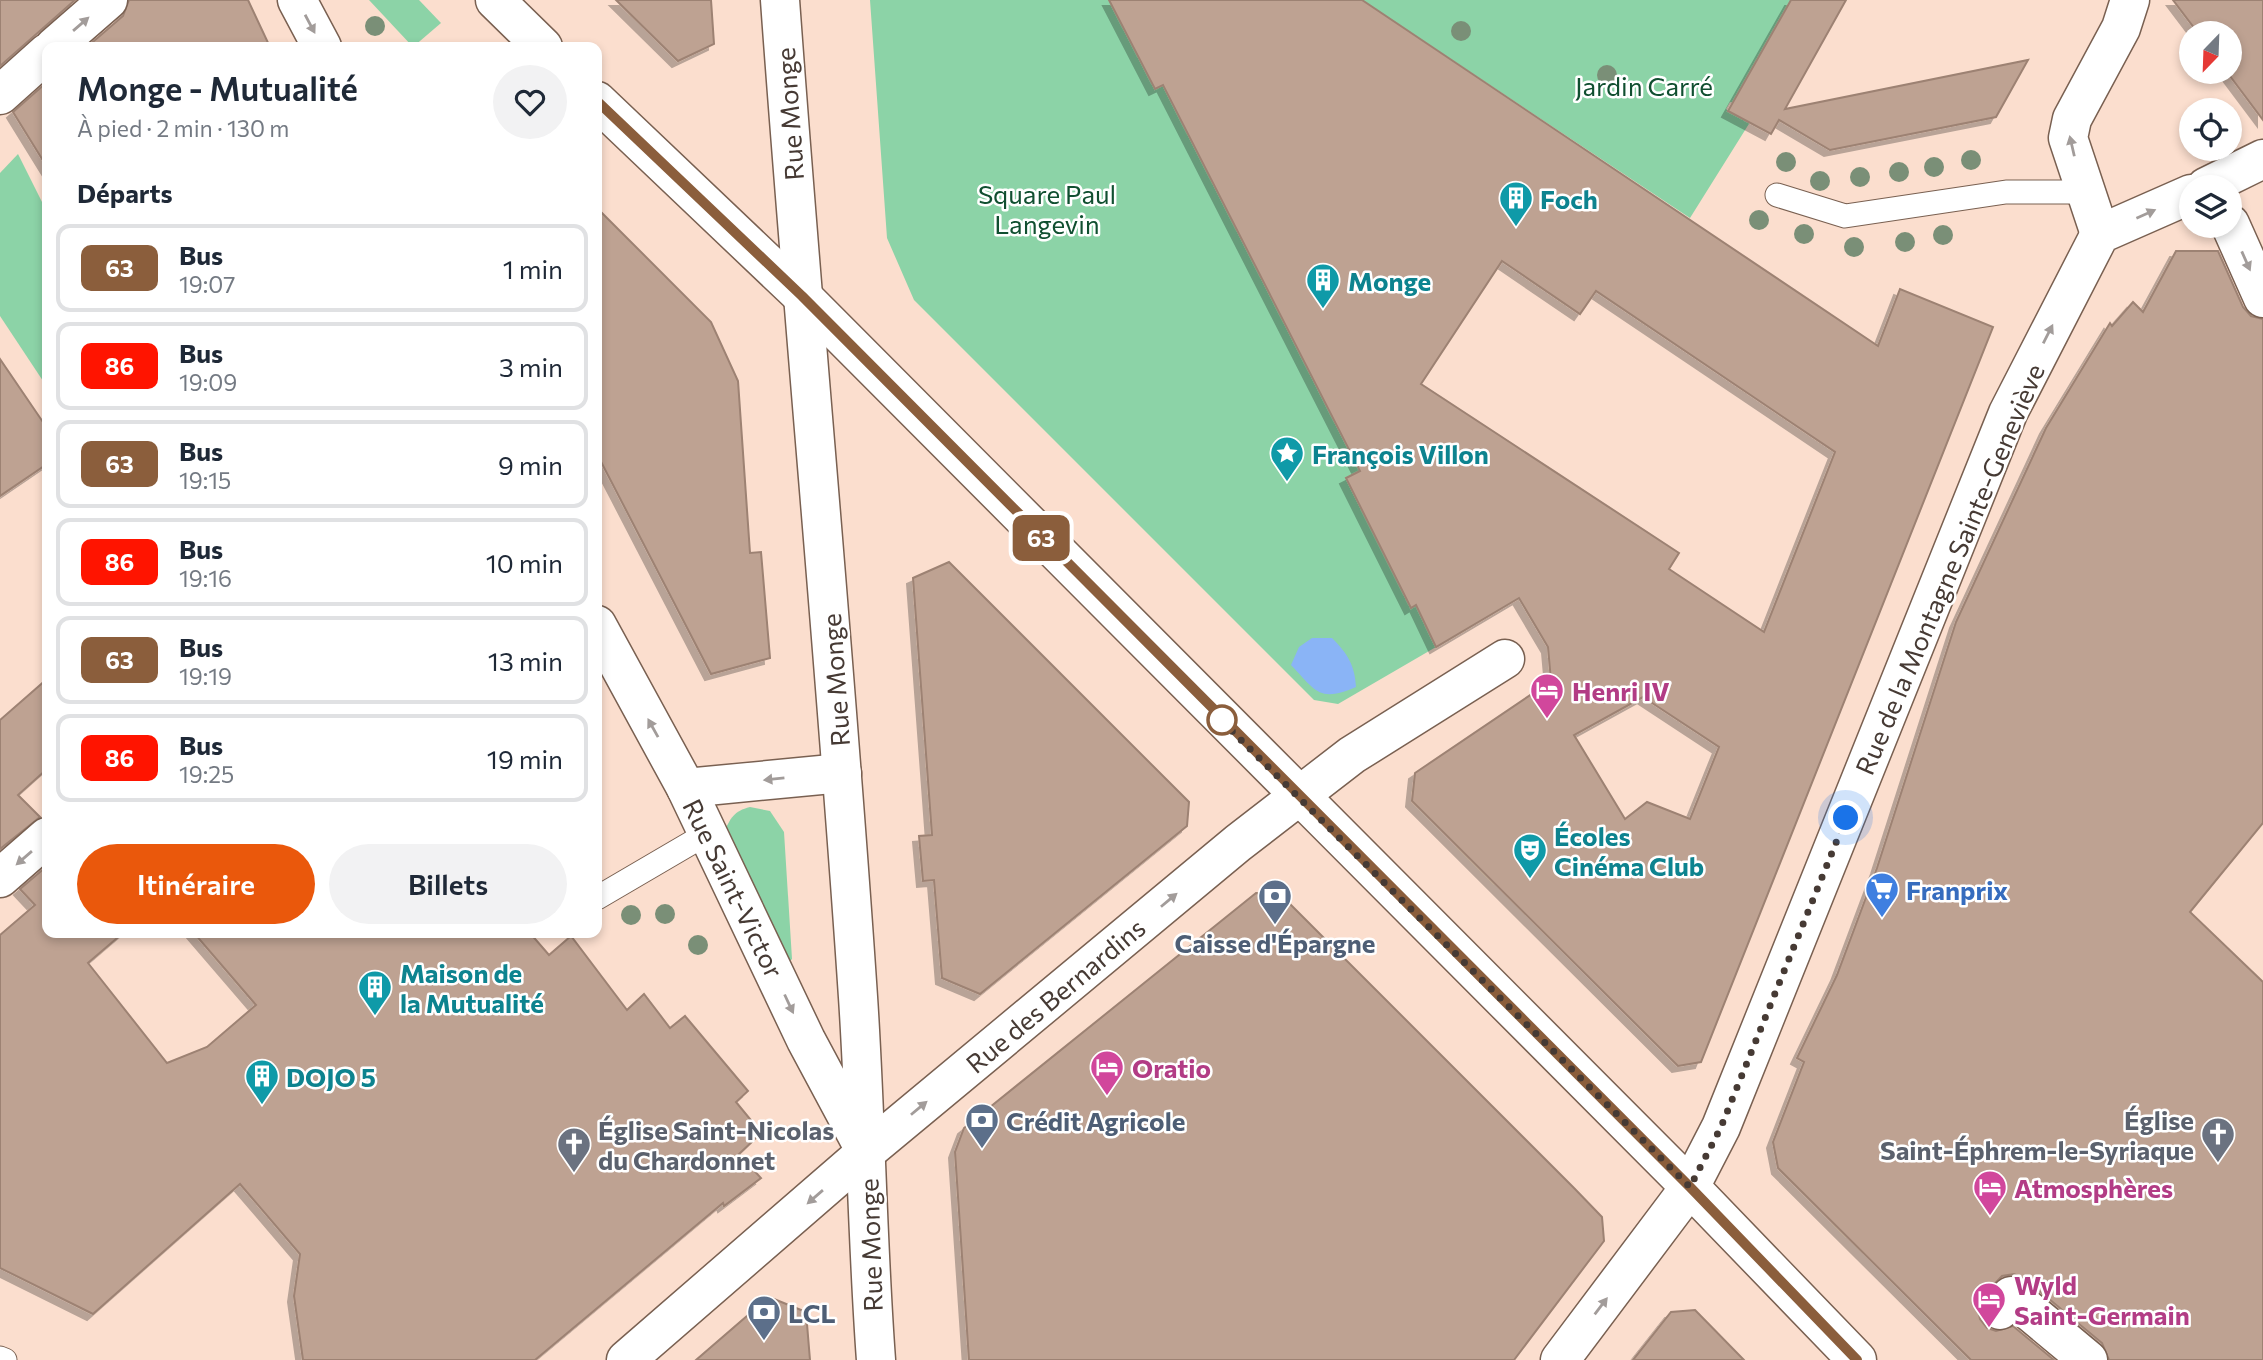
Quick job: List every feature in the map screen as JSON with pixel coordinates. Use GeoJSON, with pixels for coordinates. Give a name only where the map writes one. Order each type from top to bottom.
{"type":"FeatureCollection","features":[{"type":"Feature","properties":{"kind":"street"},"geometry":{"type":"LineString","coordinates":[[60,42],[108,0]]}},
{"type":"Feature","properties":{"kind":"street"},"geometry":{"type":"LineString","coordinates":[[297,0],[320,42]]}},
{"type":"Feature","properties":{"kind":"street"},"geometry":{"type":"LineString","coordinates":[[495,0],[538,42]]}},
{"type":"Feature","properties":{"kind":"street","name":"Rue Monge"},"geometry":{"type":"LineString","coordinates":[[780,0],[842,773],[876,1360]]}},
{"type":"Feature","properties":{"kind":"street"},"geometry":{"type":"LineString","coordinates":[[2130,0],[2120,27],[2072,119],[2068,138],[2100,234],[2179,200]]}},
{"type":"Feature","properties":{"kind":"street"},"geometry":{"type":"LineString","coordinates":[[0,95],[42,57]]}},
{"type":"Feature","properties":{"kind":"street"},"geometry":{"type":"LineString","coordinates":[[602,106],[802,296],[1690,1187],[1857,1360]]}},
{"type":"Feature","properties":{"kind":"street"},"geometry":{"type":"LineString","coordinates":[[2232,175],[2263,159]]}},
{"type":"Feature","properties":{"kind":"street","name":"Rue de la Montagne Sainte-Geneviève"},"geometry":{"type":"LineString","coordinates":[[1560,1360],[1690,1187],[1721,1127],[2008,413],[2100,234]]}},
{"type":"Feature","properties":{"kind":"street"},"geometry":{"type":"LineString","coordinates":[[2236,238],[2263,298]]}},
{"type":"Feature","properties":{"kind":"street","name":"Rue Saint-Victor"},"geometry":{"type":"LineString","coordinates":[[602,634],[686,788],[806,1040],[866,1152]]}},
{"type":"Feature","properties":{"kind":"street","name":"Rue des Bernardins"},"geometry":{"type":"LineString","coordinates":[[626,1360],[866,1152],[1298,795],[1352,755],[1505,659]]}},
{"type":"Feature","properties":{"kind":"street"},"geometry":{"type":"LineString","coordinates":[[686,788],[842,773]]}},
{"type":"Feature","properties":{"kind":"street"},"geometry":{"type":"LineString","coordinates":[[0,878],[42,841]]}},
{"type":"Feature","properties":{"kind":"street"},"geometry":{"type":"LineString","coordinates":[[2000,1310],[2011,1296],[2088,1360]]}},
{"type":"Feature","properties":{"kind":"lane"},"geometry":{"type":"LineString","coordinates":[[1777,195],[1845,216],[2006,192],[2086,192]]}},
{"type":"Feature","properties":{"kind":"lane"},"geometry":{"type":"LineString","coordinates":[[602,895],[708,833]]}},
{"type":"Feature","properties":{"kind":"green space"},"geometry":{"type":"Polygon","coordinates":[[[369,0],[419,0],[441,23],[419,42],[408,42],[369,0]]]}},
{"type":"Feature","properties":{"kind":"green space","name":"Square Paul Langevin"},"geometry":{"type":"Polygon","coordinates":[[[870,0],[1109,0],[1155,89],[1163,86],[1360,471],[1346,478],[1388,562],[1394,560],[1436,647],[1338,704],[1314,700],[914,300],[887,238],[870,0]]]}},
{"type":"Feature","properties":{"kind":"green space","name":"Jardin Carré"},"geometry":{"type":"Polygon","coordinates":[[[1362,0],[1791,0],[1733,103],[1730,102],[1726,109],[1740,118],[1742,114],[1752,119],[1690,218],[1362,0]]]}},
{"type":"Feature","properties":{"kind":"green space"},"geometry":{"type":"Polygon","coordinates":[[[18,154],[42,202],[42,379],[0,316],[0,173],[18,154]]]}},
{"type":"Feature","properties":{"kind":"green space"},"geometry":{"type":"Polygon","coordinates":[[[750,807],[770,811],[784,832],[792,959],[789,962],[724,833],[733,816],[750,807]]]}},
{"type":"Feature","properties":{"kind":"water"},"geometry":{"type":"Polygon","coordinates":[[[1312,638],[1332,638],[1352,666],[1356,687],[1344,692],[1326,694],[1306,682],[1291,665],[1299,647],[1312,638]]]}},
{"type":"Feature","properties":{"kind":"building"},"geometry":{"type":"Polygon","coordinates":[[[0,0],[75,0],[0,66],[0,0]]]}},
{"type":"Feature","properties":{"kind":"building"},"geometry":{"type":"Polygon","coordinates":[[[129,0],[248,0],[268,42],[93,42],[123,16],[129,0]]]}},
{"type":"Feature","properties":{"kind":"building"},"geometry":{"type":"Polygon","coordinates":[[[616,0],[711,0],[714,44],[678,61],[616,0]]]}},
{"type":"Feature","properties":{"kind":"building"},"geometry":{"type":"Polygon","coordinates":[[[1109,0],[1362,0],[1878,346],[1900,289],[1993,327],[1701,1062],[1678,1066],[1412,801],[1415,773],[1551,681],[1548,647],[1519,598],[1436,647],[1416,605],[1411,608],[1346,478],[1360,471],[1163,85],[1155,89],[1109,0]],[[1502,261],[1421,384],[1679,553],[1669,569],[1764,632],[1835,452],[1596,291],[1580,314],[1502,261]],[[1643,697],[1574,735],[1625,819],[1647,802],[1690,819],[1719,747],[1643,697]]]}},
{"type":"Feature","properties":{"kind":"building"},"geometry":{"type":"Polygon","coordinates":[[[1791,0],[1846,0],[1785,109],[2028,60],[1996,117],[1830,150],[1779,120],[1771,134],[1728,111],[1791,0]]]}},
{"type":"Feature","properties":{"kind":"building"},"geometry":{"type":"Polygon","coordinates":[[[2173,0],[2263,0],[2263,120],[2236,84],[2242,84],[2242,21],[2189,21],[2173,0]]]}},
{"type":"Feature","properties":{"kind":"building"},"geometry":{"type":"Polygon","coordinates":[[[42,86],[42,159],[13,112],[42,86]]]}},
{"type":"Feature","properties":{"kind":"building"},"geometry":{"type":"Polygon","coordinates":[[[602,213],[711,322],[738,381],[750,553],[761,552],[770,658],[711,674],[602,464],[602,213]]]}},
{"type":"Feature","properties":{"kind":"building"},"geometry":{"type":"Polygon","coordinates":[[[2176,251],[2218,251],[2243,307],[2251,316],[2263,319],[2263,823],[2190,912],[2263,982],[2263,1360],[2109,1360],[2102,1343],[2025,1279],[2014,1274],[2002,1276],[1983,1296],[1978,1308],[1980,1319],[1987,1328],[1996,1331],[2013,1326],[2054,1360],[1971,1360],[1778,1168],[1773,1142],[1804,1062],[1797,1058],[1837,975],[1877,868],[1956,622],[2046,428],[2110,323],[2112,326],[2133,302],[2143,312],[2176,251]]]}},
{"type":"Feature","properties":{"kind":"building"},"geometry":{"type":"Polygon","coordinates":[[[0,359],[42,421],[42,467],[0,496],[0,359]]]}},
{"type":"Feature","properties":{"kind":"building"},"geometry":{"type":"Polygon","coordinates":[[[949,562],[1189,802],[1187,826],[980,994],[942,978],[934,880],[923,881],[919,836],[932,835],[913,578],[949,562]]]}},
{"type":"Feature","properties":{"kind":"building"},"geometry":{"type":"Polygon","coordinates":[[[42,683],[42,773],[18,795],[40,817],[0,849],[0,720],[42,683]]]}},
{"type":"Feature","properties":{"kind":"building"},"geometry":{"type":"Polygon","coordinates":[[[42,870],[42,938],[117,938],[88,963],[167,1063],[207,1047],[256,1005],[198,938],[534,938],[549,955],[569,938],[573,938],[627,1010],[644,994],[670,1028],[685,1016],[748,1091],[736,1102],[759,1130],[757,1137],[739,1154],[761,1178],[724,1206],[723,1203],[535,1360],[303,1360],[294,1296],[300,1254],[240,1184],[93,1314],[0,1268],[0,935],[35,905],[20,889],[42,870]]]}},
{"type":"Feature","properties":{"kind":"building"},"geometry":{"type":"Polygon","coordinates":[[[1256,893],[1281,895],[1574,1188],[1602,1217],[1604,1241],[1514,1360],[969,1360],[955,1152],[964,1128],[1256,893]]]}},
{"type":"Feature","properties":{"kind":"building"},"geometry":{"type":"Polygon","coordinates":[[[769,1297],[806,1312],[810,1360],[696,1360],[769,1297]]]}},
{"type":"Feature","properties":{"kind":"building"},"geometry":{"type":"Polygon","coordinates":[[[1695,1310],[1744,1360],[1633,1360],[1671,1312],[1695,1310]]]}},
{"type":"Feature","properties":{"kind":"bus line","name":"63"},"geometry":{"type":"LineString","coordinates":[[602,106],[802,296],[1218,717],[1690,1187],[1744,1246],[1857,1360]]}},
{"type":"Feature","properties":{"kind":"place","name":"Foch"},"geometry":{"type":"Point","coordinates":[1516,228]}},
{"type":"Feature","properties":{"kind":"place","name":"Monge"},"geometry":{"type":"Point","coordinates":[1323,310]}},
{"type":"Feature","properties":{"kind":"place","name":"François Villon"},"geometry":{"type":"Point","coordinates":[1287,483]}},
{"type":"Feature","properties":{"kind":"place","name":"Henri IV"},"geometry":{"type":"Point","coordinates":[1547,720]}},
{"type":"Feature","properties":{"kind":"place","name":"Écoles Cinéma Club"},"geometry":{"type":"Point","coordinates":[1530,880]}},
{"type":"Feature","properties":{"kind":"place","name":"Franprix"},"geometry":{"type":"Point","coordinates":[1882,919]}},
{"type":"Feature","properties":{"kind":"place","name":"Caisse d'Épargne"},"geometry":{"type":"Point","coordinates":[1275,926]}},
{"type":"Feature","properties":{"kind":"place","name":"Maison de la Mutualité"},"geometry":{"type":"Point","coordinates":[375,1017]}},
{"type":"Feature","properties":{"kind":"place","name":"Oratio"},"geometry":{"type":"Point","coordinates":[1107,1097]}},
{"type":"Feature","properties":{"kind":"place","name":"DOJO 5"},"geometry":{"type":"Point","coordinates":[262,1106]}},
{"type":"Feature","properties":{"kind":"place","name":"Crédit Agricole"},"geometry":{"type":"Point","coordinates":[982,1150]}},
{"type":"Feature","properties":{"kind":"place","name":"Église Saint-Éphrem-le-Syriaque"},"geometry":{"type":"Point","coordinates":[2218,1164]}},
{"type":"Feature","properties":{"kind":"place","name":"Église Saint-Nicolas du Chardonnet"},"geometry":{"type":"Point","coordinates":[574,1174]}},
{"type":"Feature","properties":{"kind":"place","name":"Atmosphères"},"geometry":{"type":"Point","coordinates":[1990,1217]}},
{"type":"Feature","properties":{"kind":"place","name":"Wyld Saint-Germain"},"geometry":{"type":"Point","coordinates":[1989,1329]}},
{"type":"Feature","properties":{"kind":"place","name":"LCL"},"geometry":{"type":"Point","coordinates":[764,1342]}},
{"type":"Feature","properties":{"kind":"route"},"geometry":{"type":"LineString","coordinates":[[1222,720],[1218,717],[1690,1187],[1721,1127],[1846,818]]}}]}
